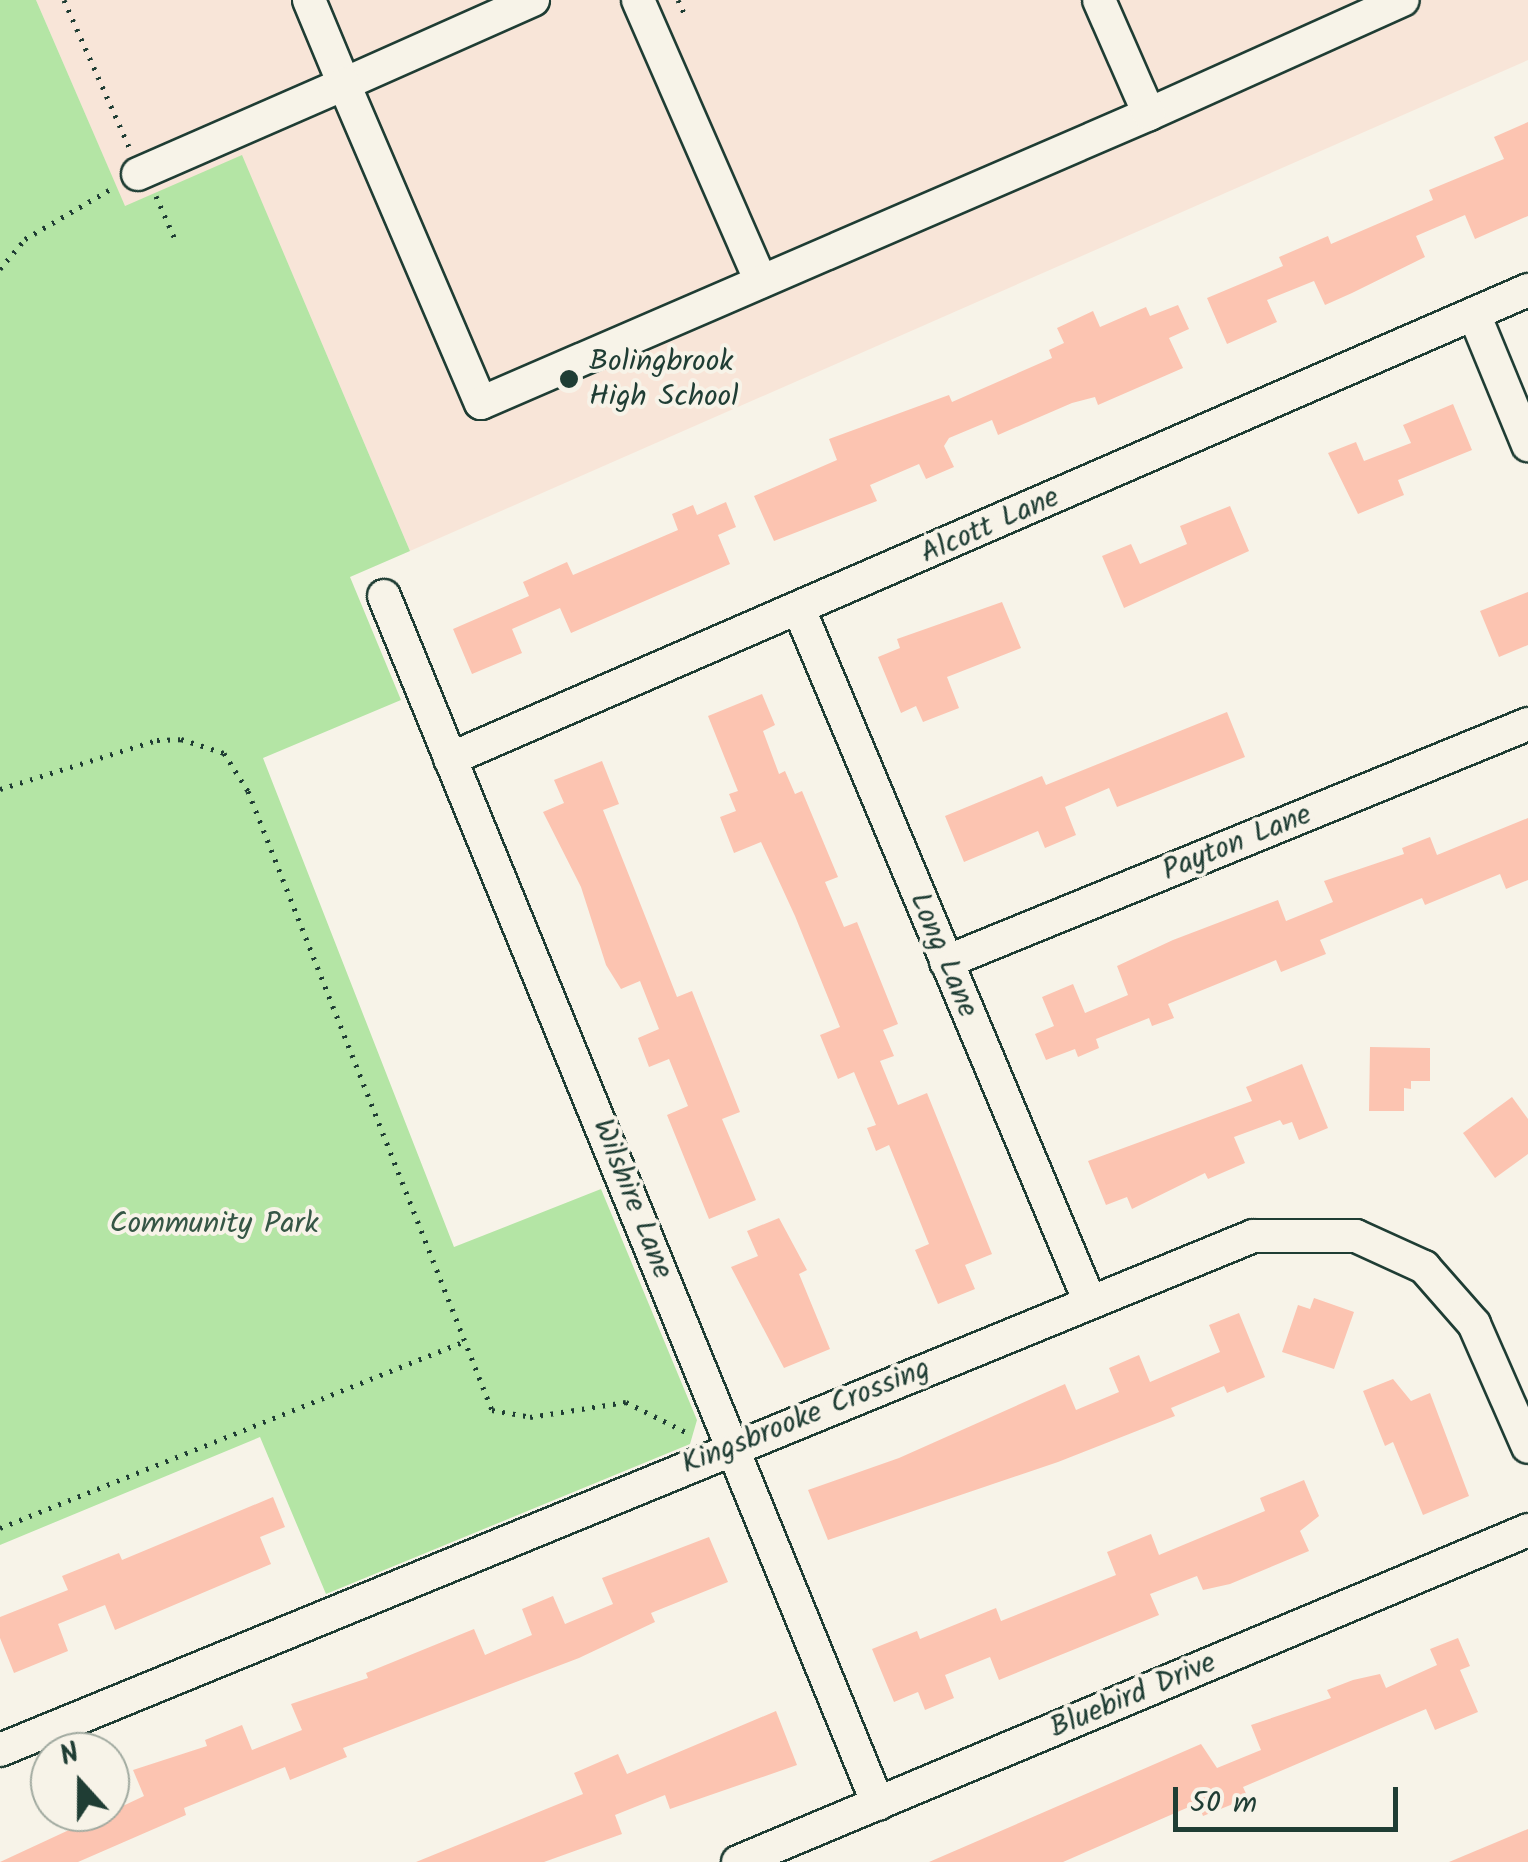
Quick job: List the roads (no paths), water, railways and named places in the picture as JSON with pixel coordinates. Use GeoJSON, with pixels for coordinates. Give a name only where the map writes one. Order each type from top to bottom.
{"type":"FeatureCollection","features":[{"type":"Feature","properties":{"kind":"street"},"geometry":{"type":"LineString","coordinates":[[309,0],[480,402],[1149,114],[1403,0]]}},
{"type":"Feature","properties":{"kind":"street"},"geometry":{"type":"LineString","coordinates":[[140,173],[533,0]]}},
{"type":"Feature","properties":{"kind":"street"},"geometry":{"type":"LineString","coordinates":[[638,0],[761,282]]}},
{"type":"Feature","properties":{"kind":"street"},"geometry":{"type":"LineString","coordinates":[[1098,0],[1149,114]]}},
{"type":"Feature","properties":{"kind":"street","name":"Alcott Lane"},"geometry":{"type":"LineString","coordinates":[[450,758],[1528,290]]}},
{"type":"Feature","properties":{"kind":"street"},"geometry":{"type":"LineString","coordinates":[[1474,314],[1528,445]]}},
{"type":"Feature","properties":{"kind":"street","name":"Wilshire Lane"},"geometry":{"type":"LineString","coordinates":[[384,596],[878,1804]]}},
{"type":"Feature","properties":{"kind":"street","name":"Long Lane"},"geometry":{"type":"LineString","coordinates":[[799,609],[1089,1300]]}},
{"type":"Feature","properties":{"kind":"street","name":"Payton Lane"},"geometry":{"type":"LineString","coordinates":[[946,962],[1528,724]]}},
{"type":"Feature","properties":{"kind":"street","name":"Kingsbrooke Crossing"},"geometry":{"type":"LineString","coordinates":[[0,1750],[1089,1300],[1253,1236],[1331,1231],[1379,1241],[1424,1267],[1474,1324],[1528,1448]]}},
{"type":"Feature","properties":{"kind":"street","name":"Bluebird Drive"},"geometry":{"type":"LineString","coordinates":[[738,1862],[1528,1530]]}},
{"type":"Feature","properties":{"kind":"place","name":"Bolingbrook High School"},"geometry":{"type":"Point","coordinates":[569,379]}},
{"type":"Feature","properties":{"kind":"park label","name":"Community Park"},"geometry":{"type":"Point","coordinates":[214,1224]}}]}
